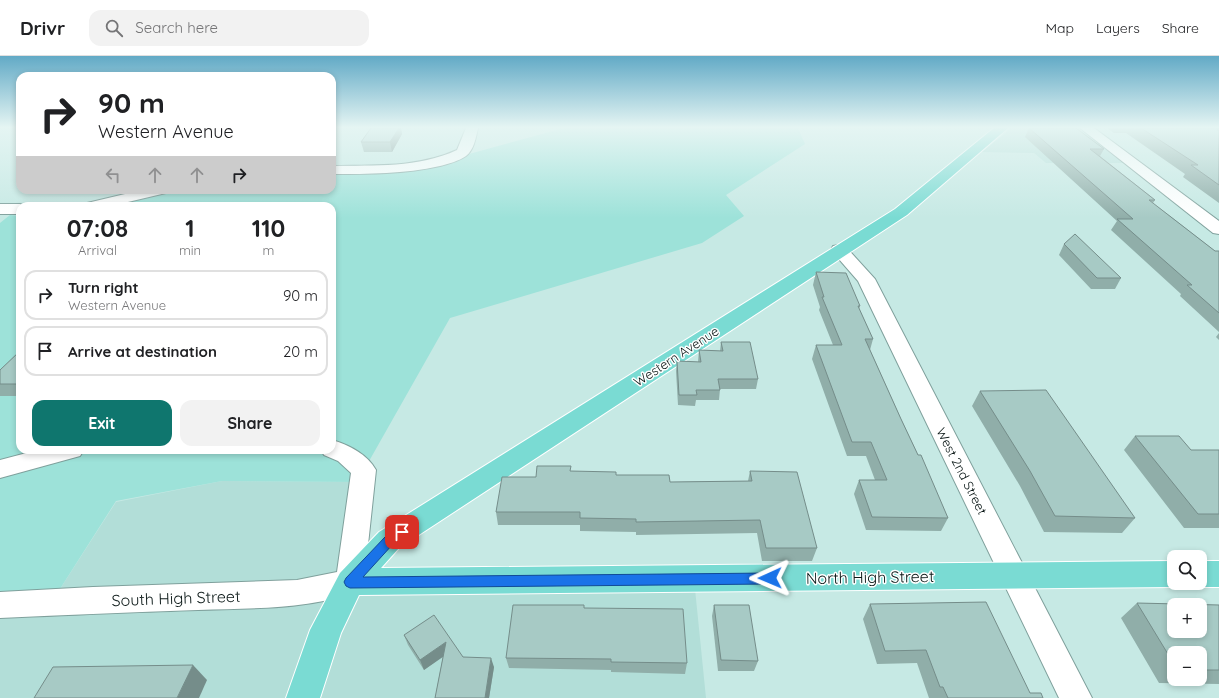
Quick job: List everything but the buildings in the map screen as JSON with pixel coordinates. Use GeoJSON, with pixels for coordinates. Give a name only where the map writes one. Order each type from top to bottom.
{"type":"FeatureCollection","features":[{"type":"Feature","properties":{"kind":"main road","name":"Western Avenue"},"geometry":{"type":"LineString","coordinates":[[303,698],[326,630],[350,582],[389,540],[440,509],[838,250],[901,212],[966,158]]}},
{"type":"Feature","properties":{"kind":"main road","name":"North High Street"},"geometry":{"type":"LineString","coordinates":[[350,582],[1167,574]]}},
{"type":"Feature","properties":{"kind":"main road"},"geometry":{"type":"LineString","coordinates":[[1207,574],[1219,574]]}},
{"type":"Feature","properties":{"kind":"street"},"geometry":{"type":"LineString","coordinates":[[336,170],[400,169],[418,167],[451,158]]}},
{"type":"Feature","properties":{"kind":"street"},"geometry":{"type":"LineString","coordinates":[[1125,158],[1219,229]]}},
{"type":"Feature","properties":{"kind":"street"},"geometry":{"type":"LineString","coordinates":[[107,202],[116,194]]}},
{"type":"Feature","properties":{"kind":"street"},"geometry":{"type":"LineString","coordinates":[[107,202],[143,194]]}},
{"type":"Feature","properties":{"kind":"street"},"geometry":{"type":"LineString","coordinates":[[0,209],[16,209]]}},
{"type":"Feature","properties":{"kind":"street","name":"West 2nd Street"},"geometry":{"type":"LineString","coordinates":[[838,250],[866,279],[1076,698]]}},
{"type":"Feature","properties":{"kind":"street"},"geometry":{"type":"LineString","coordinates":[[336,451],[346,455],[364,470],[350,582]]}},
{"type":"Feature","properties":{"kind":"street"},"geometry":{"type":"LineString","coordinates":[[0,469],[57,454]]}},
{"type":"Feature","properties":{"kind":"street","name":"South High Street"},"geometry":{"type":"LineString","coordinates":[[0,605],[93,600],[297,593],[350,582]]}},
{"type":"Feature","properties":{"kind":"shaded area"},"geometry":{"type":"Polygon","coordinates":[[[454,158],[783,158],[726,195],[744,216],[702,243],[450,318],[364,470],[361,482],[222,481],[116,501],[51,603],[0,605],[0,223],[10,215],[16,216],[16,454],[336,454],[336,202],[109,202],[144,194],[336,194],[336,170],[447,160],[454,158]]]}},
{"type":"Feature","properties":{"kind":"shaded area"},"geometry":{"type":"Polygon","coordinates":[[[1040,158],[1119,158],[1126,163],[1046,163],[1040,158]]]}},
{"type":"Feature","properties":{"kind":"shaded area"},"geometry":{"type":"Polygon","coordinates":[[[222,481],[361,482],[350,582],[694,579],[706,698],[0,698],[0,605],[51,603],[116,502],[222,481]]]}},
{"type":"Feature","properties":{"kind":"route"},"geometry":{"type":"LineString","coordinates":[[402,532],[389,540],[350,582],[694,580],[770,578]]}}]}
